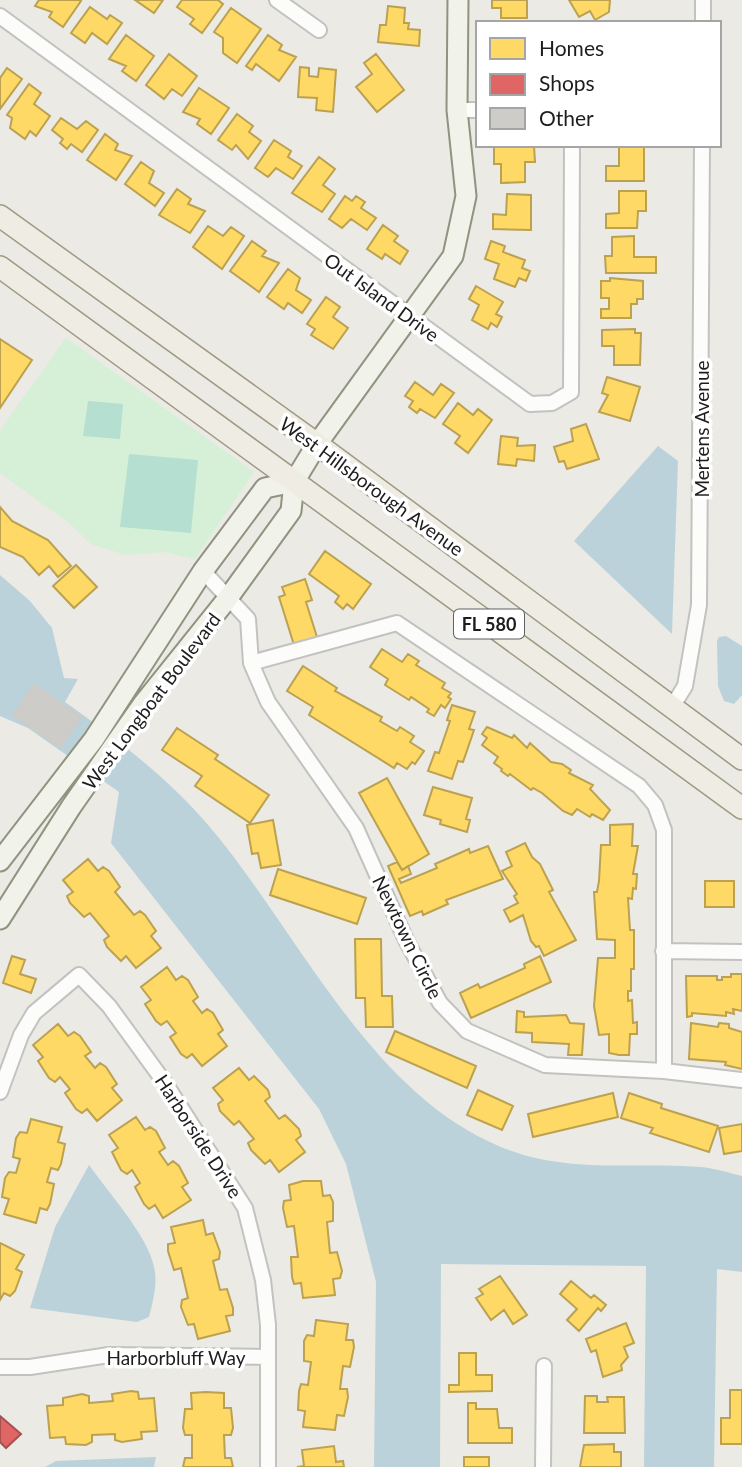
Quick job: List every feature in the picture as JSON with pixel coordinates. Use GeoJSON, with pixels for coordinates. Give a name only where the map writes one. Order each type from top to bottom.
{"type":"FeatureCollection","features":[{"type":"Feature","properties":{"kind":"main road","name":"West Hillsborough Avenue"},"geometry":{"type":"LineString","coordinates":[[0,216],[317,444],[742,759]]}},
{"type":"Feature","properties":{"kind":"main road","name":"FL 580"},"geometry":{"type":"LineString","coordinates":[[0,267],[742,808]]}},
{"type":"Feature","properties":{"kind":"street"},"geometry":{"type":"LineString","coordinates":[[277,0],[319,30]]}},
{"type":"Feature","properties":{"kind":"street","name":"West Longboat Boulevard"},"geometry":{"type":"LineString","coordinates":[[0,919],[71,807],[143,704],[228,598],[291,511],[294,482],[317,444],[453,256],[466,196],[457,110],[458,0]]}},
{"type":"Feature","properties":{"kind":"street"},"geometry":{"type":"LineString","coordinates":[[703,0],[703,21]]}},
{"type":"Feature","properties":{"kind":"street","name":"Out Island Drive"},"geometry":{"type":"LineString","coordinates":[[0,16],[530,404],[552,403],[571,392],[572,147]]}},
{"type":"Feature","properties":{"kind":"street"},"geometry":{"type":"LineString","coordinates":[[457,110],[476,110]]}},
{"type":"Feature","properties":{"kind":"street","name":"Mertens Avenue"},"geometry":{"type":"LineString","coordinates":[[672,707],[685,686],[699,605],[702,147]]}},
{"type":"Feature","properties":{"kind":"street","name":"West Longboat Boulevard"},"geometry":{"type":"LineString","coordinates":[[0,861],[56,791],[126,692],[203,571],[265,488],[294,482]]}},
{"type":"Feature","properties":{"kind":"street","name":"Newtown Circle"},"geometry":{"type":"LineString","coordinates":[[203,571],[248,619],[251,663],[268,702],[356,828],[407,940],[440,1003],[467,1031],[545,1065],[664,1071],[742,1080]]}},
{"type":"Feature","properties":{"kind":"street"},"geometry":{"type":"LineString","coordinates":[[251,663],[397,623],[639,786],[655,805],[664,830],[664,1071]]}},
{"type":"Feature","properties":{"kind":"street"},"geometry":{"type":"LineString","coordinates":[[663,951],[742,952]]}},
{"type":"Feature","properties":{"kind":"street","name":"Harborside Drive"},"geometry":{"type":"LineString","coordinates":[[0,1092],[21,1035],[34,1013],[79,975],[109,1006],[165,1083],[242,1201],[263,1280],[268,1357],[268,1467]]}},
{"type":"Feature","properties":{"kind":"street","name":"Harborbluff Way"},"geometry":{"type":"LineString","coordinates":[[0,1367],[30,1367],[109,1355],[268,1357]]}},
{"type":"Feature","properties":{"kind":"street"},"geometry":{"type":"LineString","coordinates":[[543,1467],[544,1366]]}},
{"type":"Feature","properties":{"kind":"green space"},"geometry":{"type":"Polygon","coordinates":[[[66,338],[254,472],[195,559],[163,552],[125,555],[91,544],[69,523],[0,473],[0,430],[66,338]]]}},
{"type":"Feature","properties":{"kind":"green space"},"geometry":{"type":"Polygon","coordinates":[[[88,401],[123,404],[120,439],[83,436],[88,401]]]}},
{"type":"Feature","properties":{"kind":"green space"},"geometry":{"type":"Polygon","coordinates":[[[129,454],[198,460],[191,533],[120,527],[129,454]]]}},
{"type":"Feature","properties":{"kind":"water"},"geometry":{"type":"Polygon","coordinates":[[[658,446],[678,461],[672,634],[574,541],[658,446]]]}},
{"type":"Feature","properties":{"kind":"water"},"geometry":{"type":"Polygon","coordinates":[[[0,575],[30,601],[52,628],[64,678],[78,679],[65,702],[141,760],[193,808],[242,868],[339,1006],[374,1049],[412,1089],[454,1122],[501,1147],[525,1155],[575,1164],[701,1167],[742,1176],[742,1272],[717,1269],[714,1467],[644,1467],[646,1266],[441,1264],[440,1467],[374,1467],[376,1282],[346,1164],[319,1109],[111,843],[119,792],[28,728],[0,716],[0,575]]]}},
{"type":"Feature","properties":{"kind":"water"},"geometry":{"type":"Polygon","coordinates":[[[726,636],[742,646],[742,695],[734,704],[724,701],[718,686],[717,641],[719,637],[726,636]]]}},
{"type":"Feature","properties":{"kind":"water"},"geometry":{"type":"Polygon","coordinates":[[[89,1165],[136,1228],[154,1267],[155,1286],[149,1317],[137,1322],[30,1308],[55,1227],[89,1165]]]}},
{"type":"Feature","properties":{"kind":"water"},"geometry":{"type":"Polygon","coordinates":[[[156,1457],[154,1467],[45,1467],[56,1461],[156,1457]]]}},
{"type":"Feature","properties":{"kind":"building: Homes"},"geometry":{"type":"Polygon","coordinates":[[[39,0],[81,1],[63,27],[49,17],[52,12],[35,6],[39,0]]]}},
{"type":"Feature","properties":{"kind":"building: Homes"},"geometry":{"type":"Polygon","coordinates":[[[135,0],[163,0],[154,13],[135,0]]]}},
{"type":"Feature","properties":{"kind":"building: Homes"},"geometry":{"type":"Polygon","coordinates":[[[182,0],[218,0],[223,4],[202,33],[190,24],[194,19],[177,7],[182,0]]]}},
{"type":"Feature","properties":{"kind":"building: Homes"},"geometry":{"type":"Polygon","coordinates":[[[492,0],[527,0],[527,18],[501,18],[501,8],[492,8],[492,0]]]}},
{"type":"Feature","properties":{"kind":"building: Homes"},"geometry":{"type":"Polygon","coordinates":[[[569,0],[610,0],[609,12],[595,20],[590,11],[579,17],[569,0]]]}},
{"type":"Feature","properties":{"kind":"building: Homes"},"geometry":{"type":"Polygon","coordinates":[[[388,6],[405,8],[404,23],[409,23],[408,29],[420,30],[419,46],[378,42],[380,25],[386,25],[388,6]]]}},
{"type":"Feature","properties":{"kind":"building: Homes"},"geometry":{"type":"Polygon","coordinates":[[[90,7],[107,19],[110,15],[122,23],[107,44],[92,33],[85,43],[71,33],[90,7]]]}},
{"type":"Feature","properties":{"kind":"building: Homes"},"geometry":{"type":"Polygon","coordinates":[[[231,8],[261,29],[237,63],[223,53],[223,38],[214,32],[231,8]]]}},
{"type":"Feature","properties":{"kind":"building: Homes"},"geometry":{"type":"Polygon","coordinates":[[[126,35],[154,56],[136,81],[122,71],[126,66],[109,59],[126,35]]]}},
{"type":"Feature","properties":{"kind":"building: Homes"},"geometry":{"type":"Polygon","coordinates":[[[268,35],[282,45],[279,50],[296,57],[279,81],[256,64],[252,70],[246,66],[268,35]]]}},
{"type":"Feature","properties":{"kind":"building: Homes"},"geometry":{"type":"Polygon","coordinates":[[[169,54],[197,76],[182,96],[172,89],[164,99],[146,85],[169,54]]]}},
{"type":"Feature","properties":{"kind":"building: Homes"},"geometry":{"type":"Polygon","coordinates":[[[376,54],[404,90],[377,112],[356,87],[372,74],[364,63],[376,54]]]}},
{"type":"Feature","properties":{"kind":"building: Homes"},"geometry":{"type":"Polygon","coordinates":[[[300,67],[309,68],[309,76],[318,77],[319,68],[336,70],[333,112],[316,110],[317,98],[298,97],[300,67]]]}},
{"type":"Feature","properties":{"kind":"building: Homes"},"geometry":{"type":"Polygon","coordinates":[[[7,68],[22,79],[0,109],[0,78],[7,68]]]}},
{"type":"Feature","properties":{"kind":"building: Homes"},"geometry":{"type":"Polygon","coordinates":[[[29,84],[41,93],[34,104],[50,116],[36,136],[30,131],[25,139],[10,128],[12,118],[7,115],[29,84]]]}},
{"type":"Feature","properties":{"kind":"building: Homes"},"geometry":{"type":"Polygon","coordinates":[[[199,88],[229,108],[211,134],[197,124],[200,119],[183,112],[199,88]]]}},
{"type":"Feature","properties":{"kind":"building: Homes"},"geometry":{"type":"Polygon","coordinates":[[[237,114],[253,126],[249,132],[261,141],[248,159],[236,145],[232,150],[218,140],[237,114]]]}},
{"type":"Feature","properties":{"kind":"building: Homes"},"geometry":{"type":"Polygon","coordinates":[[[61,118],[77,129],[86,121],[98,130],[82,152],[71,144],[67,149],[60,143],[63,139],[52,130],[61,118]]]}},
{"type":"Feature","properties":{"kind":"building: Homes"},"geometry":{"type":"Polygon","coordinates":[[[105,134],[118,144],[115,150],[132,156],[116,180],[87,160],[105,134]]]}},
{"type":"Feature","properties":{"kind":"building: Homes"},"geometry":{"type":"Polygon","coordinates":[[[274,140],[291,151],[288,157],[302,166],[293,179],[276,168],[268,177],[255,168],[274,140]]]}},
{"type":"Feature","properties":{"kind":"building: Homes"},"geometry":{"type":"Polygon","coordinates":[[[494,147],[534,147],[535,162],[525,162],[525,182],[501,183],[501,164],[494,164],[494,147]]]}},
{"type":"Feature","properties":{"kind":"building: Homes"},"geometry":{"type":"Polygon","coordinates":[[[619,147],[644,147],[644,181],[606,181],[606,166],[619,166],[619,147]]]}},
{"type":"Feature","properties":{"kind":"building: Homes"},"geometry":{"type":"Polygon","coordinates":[[[319,157],[335,169],[323,185],[335,194],[322,212],[292,193],[319,157]]]}},
{"type":"Feature","properties":{"kind":"building: Homes"},"geometry":{"type":"Polygon","coordinates":[[[141,162],[154,171],[149,183],[164,193],[155,206],[125,184],[141,162]]]}},
{"type":"Feature","properties":{"kind":"building: Homes"},"geometry":{"type":"Polygon","coordinates":[[[177,189],[191,199],[188,204],[205,211],[190,233],[159,215],[177,189]]]}},
{"type":"Feature","properties":{"kind":"building: Homes"},"geometry":{"type":"Polygon","coordinates":[[[619,191],[646,191],[646,211],[638,211],[637,228],[606,228],[606,214],[619,213],[619,191]]]}},
{"type":"Feature","properties":{"kind":"building: Homes"},"geometry":{"type":"Polygon","coordinates":[[[507,194],[531,195],[531,230],[493,229],[493,214],[506,215],[507,194]]]}},
{"type":"Feature","properties":{"kind":"building: Homes"},"geometry":{"type":"Polygon","coordinates":[[[345,196],[352,201],[356,196],[365,202],[361,208],[376,218],[367,230],[351,219],[342,228],[329,219],[345,196]]]}},
{"type":"Feature","properties":{"kind":"building: Homes"},"geometry":{"type":"Polygon","coordinates":[[[383,225],[398,236],[394,241],[408,251],[400,264],[385,254],[382,259],[367,249],[383,225]]]}},
{"type":"Feature","properties":{"kind":"building: Homes"},"geometry":{"type":"Polygon","coordinates":[[[208,226],[223,236],[231,227],[244,236],[222,269],[193,247],[208,226]]]}},
{"type":"Feature","properties":{"kind":"building: Homes"},"geometry":{"type":"Polygon","coordinates":[[[634,236],[634,257],[656,257],[656,273],[606,273],[605,256],[612,256],[612,237],[634,236]]]}},
{"type":"Feature","properties":{"kind":"building: Homes"},"geometry":{"type":"Polygon","coordinates":[[[252,241],[266,251],[262,256],[279,263],[259,292],[230,271],[252,241]]]}},
{"type":"Feature","properties":{"kind":"building: Homes"},"geometry":{"type":"Polygon","coordinates":[[[491,241],[505,246],[503,252],[525,260],[522,268],[530,271],[526,281],[519,278],[515,287],[494,279],[499,264],[485,259],[491,241]]]}},
{"type":"Feature","properties":{"kind":"building: Homes"},"geometry":{"type":"Polygon","coordinates":[[[288,269],[300,278],[296,290],[311,300],[302,313],[288,303],[284,309],[267,297],[288,269]]]}},
{"type":"Feature","properties":{"kind":"building: Homes"},"geometry":{"type":"Polygon","coordinates":[[[610,278],[643,281],[643,299],[637,299],[637,304],[631,304],[631,318],[601,318],[601,309],[609,309],[609,298],[601,298],[601,281],[610,281],[610,278]]]}},
{"type":"Feature","properties":{"kind":"building: Homes"},"geometry":{"type":"Polygon","coordinates":[[[476,286],[503,302],[496,314],[502,317],[497,327],[491,323],[488,329],[472,320],[479,305],[469,299],[476,286]]]}},
{"type":"Feature","properties":{"kind":"building: Homes"},"geometry":{"type":"Polygon","coordinates":[[[326,297],[340,307],[333,317],[348,328],[333,349],[311,335],[315,329],[307,324],[326,297]]]}},
{"type":"Feature","properties":{"kind":"building: Homes"},"geometry":{"type":"Polygon","coordinates":[[[635,329],[635,333],[641,333],[640,365],[614,365],[614,346],[602,346],[602,330],[635,329]]]}},
{"type":"Feature","properties":{"kind":"building: Homes"},"geometry":{"type":"Polygon","coordinates":[[[0,339],[32,360],[0,408],[0,339]]]}},
{"type":"Feature","properties":{"kind":"building: Homes"},"geometry":{"type":"Polygon","coordinates":[[[607,377],[640,387],[630,421],[599,412],[608,395],[602,393],[607,377]]]}},
{"type":"Feature","properties":{"kind":"building: Homes"},"geometry":{"type":"Polygon","coordinates":[[[415,382],[433,395],[441,384],[454,393],[435,418],[420,409],[417,413],[409,407],[413,401],[405,396],[415,382]]]}},
{"type":"Feature","properties":{"kind":"building: Homes"},"geometry":{"type":"Polygon","coordinates":[[[458,403],[473,415],[478,409],[492,420],[468,453],[455,443],[460,436],[443,424],[458,403]]]}},
{"type":"Feature","properties":{"kind":"building: Homes"},"geometry":{"type":"Polygon","coordinates":[[[586,424],[599,459],[567,469],[564,461],[559,462],[554,447],[573,441],[571,429],[586,424]]]}},
{"type":"Feature","properties":{"kind":"building: Homes"},"geometry":{"type":"Polygon","coordinates":[[[501,436],[518,438],[517,446],[535,445],[534,461],[517,459],[516,466],[498,464],[501,436]]]}},
{"type":"Feature","properties":{"kind":"building: Homes"},"geometry":{"type":"Polygon","coordinates":[[[0,507],[12,521],[48,540],[71,566],[58,577],[49,566],[39,575],[23,557],[0,547],[0,507]]]}},
{"type":"Feature","properties":{"kind":"building: Homes"},"geometry":{"type":"Polygon","coordinates":[[[325,551],[371,584],[353,609],[347,604],[343,609],[335,602],[339,596],[309,574],[325,551]]]}},
{"type":"Feature","properties":{"kind":"building: Homes"},"geometry":{"type":"Polygon","coordinates":[[[76,565],[97,587],[74,608],[53,586],[76,565]]]}},
{"type":"Feature","properties":{"kind":"building: Homes"},"geometry":{"type":"Polygon","coordinates":[[[305,579],[312,600],[306,602],[317,637],[294,645],[279,597],[285,595],[282,587],[305,579]]]}},
{"type":"Feature","properties":{"kind":"building: Homes"},"geometry":{"type":"Polygon","coordinates":[[[382,649],[402,662],[408,654],[419,661],[416,665],[445,683],[442,688],[451,693],[448,697],[451,699],[445,708],[441,705],[434,716],[427,712],[429,709],[411,697],[409,700],[385,685],[388,679],[370,667],[382,649]]]}},
{"type":"Feature","properties":{"kind":"building: Homes"},"geometry":{"type":"Polygon","coordinates":[[[303,666],[337,688],[335,691],[382,717],[380,721],[397,731],[400,727],[414,736],[410,742],[424,751],[415,764],[412,762],[407,769],[397,763],[394,768],[309,715],[313,707],[287,691],[303,666]]]}},
{"type":"Feature","properties":{"kind":"building: Homes"},"geometry":{"type":"Polygon","coordinates":[[[452,705],[475,712],[469,729],[474,730],[463,762],[458,761],[452,779],[428,771],[435,752],[439,753],[450,721],[447,720],[452,705]]]}},
{"type":"Feature","properties":{"kind":"building: Homes"},"geometry":{"type":"Polygon","coordinates":[[[487,727],[512,738],[514,735],[527,748],[530,743],[551,762],[562,764],[571,770],[569,773],[593,785],[590,789],[610,810],[603,820],[592,814],[590,817],[577,809],[572,815],[563,811],[542,793],[533,788],[531,790],[510,774],[508,776],[501,771],[494,763],[498,757],[482,745],[487,738],[482,734],[487,727]]]}},
{"type":"Feature","properties":{"kind":"building: Homes"},"geometry":{"type":"Polygon","coordinates":[[[177,728],[218,755],[215,759],[269,795],[250,823],[195,786],[202,776],[162,750],[177,728]]]}},
{"type":"Feature","properties":{"kind":"building: Homes"},"geometry":{"type":"Polygon","coordinates":[[[387,778],[429,854],[402,870],[359,793],[387,778]]]}},
{"type":"Feature","properties":{"kind":"building: Homes"},"geometry":{"type":"Polygon","coordinates":[[[433,787],[472,798],[466,819],[470,820],[467,832],[440,824],[441,820],[424,815],[433,787]]]}},
{"type":"Feature","properties":{"kind":"building: Homes"},"geometry":{"type":"Polygon","coordinates":[[[273,820],[281,865],[261,868],[258,853],[252,854],[247,825],[273,820]]]}},
{"type":"Feature","properties":{"kind":"building: Homes"},"geometry":{"type":"Polygon","coordinates":[[[633,824],[632,846],[638,846],[633,874],[637,874],[636,889],[633,888],[632,899],[628,898],[630,930],[634,930],[634,969],[631,969],[628,1001],[632,1000],[633,1023],[637,1022],[637,1034],[630,1034],[629,1055],[619,1055],[609,1053],[609,1034],[599,1035],[594,1006],[598,958],[615,958],[615,940],[597,939],[594,892],[597,892],[599,881],[601,845],[610,845],[610,825],[633,824]]]}},
{"type":"Feature","properties":{"kind":"building: Homes"},"geometry":{"type":"Polygon","coordinates":[[[525,843],[532,857],[540,864],[553,890],[549,892],[576,940],[544,956],[539,946],[536,947],[531,941],[523,915],[510,922],[504,910],[518,903],[514,896],[517,894],[502,871],[512,866],[506,852],[525,843]]]}},
{"type":"Feature","properties":{"kind":"building: Homes"},"geometry":{"type":"Polygon","coordinates":[[[488,846],[503,879],[446,900],[448,904],[423,915],[422,911],[410,916],[388,866],[397,862],[402,870],[408,866],[411,874],[399,879],[401,883],[437,868],[435,864],[469,849],[470,853],[488,846]]]}},
{"type":"Feature","properties":{"kind":"building: Homes"},"geometry":{"type":"Polygon","coordinates":[[[88,859],[98,871],[103,867],[109,871],[120,887],[115,892],[134,915],[140,911],[145,915],[156,931],[151,936],[161,948],[136,968],[126,956],[121,961],[107,947],[104,940],[109,936],[90,913],[84,917],[70,903],[67,896],[73,892],[63,880],[88,859]]]}},
{"type":"Feature","properties":{"kind":"building: Homes"},"geometry":{"type":"Polygon","coordinates":[[[278,869],[366,898],[357,924],[270,895],[278,869]]]}},
{"type":"Feature","properties":{"kind":"building: Homes"},"geometry":{"type":"Polygon","coordinates":[[[705,881],[734,881],[734,907],[705,907],[705,881]]]}},
{"type":"Feature","properties":{"kind":"building: Homes"},"geometry":{"type":"Polygon","coordinates":[[[355,939],[381,939],[382,996],[392,996],[393,1027],[366,1027],[365,998],[356,998],[355,939]]]}},
{"type":"Feature","properties":{"kind":"building: Homes"},"geometry":{"type":"Polygon","coordinates":[[[12,956],[25,960],[20,974],[36,979],[31,993],[3,983],[12,956]]]}},
{"type":"Feature","properties":{"kind":"building: Homes"},"geometry":{"type":"Polygon","coordinates":[[[540,956],[551,982],[471,1018],[460,993],[478,984],[480,988],[525,968],[524,964],[540,956]]]}},
{"type":"Feature","properties":{"kind":"building: Homes"},"geometry":{"type":"Polygon","coordinates":[[[167,967],[176,980],[182,976],[188,980],[198,997],[193,1001],[202,1013],[207,1009],[213,1013],[223,1030],[218,1034],[227,1046],[202,1066],[192,1054],[187,1058],[181,1054],[170,1037],[176,1033],[167,1021],[161,1025],[156,1021],[145,1004],[151,1000],[141,987],[167,967]]]}},
{"type":"Feature","properties":{"kind":"building: Homes"},"geometry":{"type":"Polygon","coordinates":[[[731,974],[742,974],[742,1011],[733,1009],[734,1014],[726,1012],[726,1016],[692,1013],[692,1016],[687,1017],[686,976],[717,976],[717,980],[722,980],[722,977],[731,977],[731,974]]]}},
{"type":"Feature","properties":{"kind":"building: Homes"},"geometry":{"type":"Polygon","coordinates":[[[517,1011],[524,1012],[524,1017],[566,1015],[570,1023],[584,1024],[582,1055],[568,1055],[569,1044],[532,1042],[532,1033],[516,1032],[517,1011]]]}},
{"type":"Feature","properties":{"kind":"building: Homes"},"geometry":{"type":"Polygon","coordinates":[[[691,1023],[718,1027],[719,1023],[729,1024],[729,1028],[742,1032],[742,1069],[725,1065],[726,1062],[689,1059],[691,1023]]]}},
{"type":"Feature","properties":{"kind":"building: Homes"},"geometry":{"type":"Polygon","coordinates":[[[58,1024],[68,1036],[74,1032],[80,1036],[91,1052],[85,1056],[95,1068],[100,1063],[106,1067],[117,1084],[112,1088],[122,1100],[97,1121],[87,1109],[82,1113],[76,1109],[65,1093],[70,1089],[60,1077],[55,1082],[49,1078],[38,1061],[43,1057],[33,1045],[58,1024]]]}},
{"type":"Feature","properties":{"kind":"building: Homes"},"geometry":{"type":"Polygon","coordinates":[[[395,1031],[476,1066],[467,1088],[386,1052],[395,1031]]]}},
{"type":"Feature","properties":{"kind":"building: Homes"},"geometry":{"type":"Polygon","coordinates":[[[239,1068],[249,1080],[254,1076],[268,1090],[270,1097],[265,1101],[279,1119],[285,1115],[299,1129],[301,1136],[296,1140],[305,1152],[279,1172],[270,1160],[265,1164],[251,1150],[248,1143],[254,1139],[239,1121],[234,1125],[220,1111],[218,1104],[223,1100],[213,1088],[239,1068]]]}},
{"type":"Feature","properties":{"kind":"building: Homes"},"geometry":{"type":"Polygon","coordinates":[[[478,1090],[513,1106],[502,1130],[467,1115],[478,1090]]]}},
{"type":"Feature","properties":{"kind":"building: Homes"},"geometry":{"type":"Polygon","coordinates":[[[613,1093],[618,1117],[533,1137],[528,1114],[613,1093]]]}},
{"type":"Feature","properties":{"kind":"building: Homes"},"geometry":{"type":"Polygon","coordinates":[[[629,1093],[662,1104],[661,1108],[718,1126],[709,1152],[650,1133],[653,1128],[621,1118],[629,1093]]]}},
{"type":"Feature","properties":{"kind":"building: Homes"},"geometry":{"type":"Polygon","coordinates":[[[136,1117],[145,1130],[150,1127],[156,1131],[165,1148],[159,1152],[168,1165],[173,1161],[179,1166],[188,1183],[182,1187],[191,1200],[163,1218],[155,1205],[149,1209],[144,1204],[135,1187],[140,1183],[132,1170],[127,1174],[121,1170],[112,1152],[118,1148],[109,1135],[136,1117]]]}},
{"type":"Feature","properties":{"kind":"building: Homes"},"geometry":{"type":"Polygon","coordinates":[[[31,1119],[62,1127],[58,1142],[65,1144],[61,1164],[58,1170],[51,1168],[47,1182],[54,1184],[50,1204],[47,1210],[40,1208],[36,1223],[4,1214],[9,1199],[2,1197],[5,1178],[9,1172],[16,1173],[20,1159],[13,1157],[16,1138],[20,1132],[27,1133],[31,1119]]]}},
{"type":"Feature","properties":{"kind":"building: Homes"},"geometry":{"type":"Polygon","coordinates":[[[742,1124],[742,1151],[724,1154],[719,1128],[742,1124]]]}},
{"type":"Feature","properties":{"kind":"building: Homes"},"geometry":{"type":"Polygon","coordinates":[[[303,1181],[321,1181],[323,1196],[330,1195],[333,1202],[333,1221],[327,1222],[330,1253],[337,1252],[342,1271],[340,1278],[333,1279],[335,1295],[303,1298],[301,1283],[294,1284],[292,1277],[291,1257],[298,1257],[294,1226],[287,1227],[283,1208],[284,1201],[291,1200],[289,1185],[303,1181]]]}},
{"type":"Feature","properties":{"kind":"building: Homes"},"geometry":{"type":"Polygon","coordinates":[[[203,1220],[206,1235],[213,1233],[220,1252],[219,1259],[213,1261],[220,1290],[227,1289],[233,1315],[226,1316],[230,1331],[198,1339],[194,1324],[188,1325],[181,1307],[182,1300],[188,1298],[181,1268],[174,1270],[168,1244],[175,1243],[171,1227],[203,1220]]]}},
{"type":"Feature","properties":{"kind":"building: Homes"},"geometry":{"type":"Polygon","coordinates":[[[0,1243],[24,1255],[16,1269],[22,1272],[15,1291],[10,1296],[4,1293],[0,1300],[0,1243]]]}},
{"type":"Feature","properties":{"kind":"building: Homes"},"geometry":{"type":"Polygon","coordinates":[[[500,1276],[527,1315],[513,1324],[504,1310],[491,1320],[476,1298],[483,1294],[479,1289],[500,1276]]]}},
{"type":"Feature","properties":{"kind":"building: Homes"},"geometry":{"type":"Polygon","coordinates":[[[571,1281],[591,1298],[594,1295],[606,1305],[601,1311],[598,1308],[579,1331],[567,1320],[577,1309],[560,1294],[571,1281]]]}},
{"type":"Feature","properties":{"kind":"building: Homes"},"geometry":{"type":"Polygon","coordinates":[[[316,1320],[348,1324],[346,1340],[353,1340],[350,1367],[343,1366],[340,1389],[347,1389],[348,1397],[344,1416],[337,1415],[335,1430],[303,1427],[305,1411],[298,1410],[299,1391],[301,1384],[308,1385],[311,1362],[304,1361],[304,1341],[307,1335],[314,1336],[316,1320]]]}},
{"type":"Feature","properties":{"kind":"building: Homes"},"geometry":{"type":"Polygon","coordinates":[[[626,1323],[634,1343],[624,1347],[628,1357],[621,1365],[622,1370],[603,1377],[596,1350],[591,1352],[586,1339],[626,1323]]]}},
{"type":"Feature","properties":{"kind":"building: Homes"},"geometry":{"type":"Polygon","coordinates":[[[459,1353],[476,1353],[476,1375],[492,1375],[492,1391],[449,1392],[449,1385],[459,1385],[459,1353]]]}},
{"type":"Feature","properties":{"kind":"building: Homes"},"geometry":{"type":"Polygon","coordinates":[[[730,1390],[742,1390],[742,1444],[721,1444],[721,1418],[730,1418],[730,1390]]]}},
{"type":"Feature","properties":{"kind":"building: Homes"},"geometry":{"type":"Polygon","coordinates":[[[138,1392],[139,1399],[154,1398],[157,1431],[141,1432],[142,1439],[122,1442],[115,1440],[115,1434],[92,1435],[92,1442],[86,1445],[66,1444],[65,1437],[50,1438],[47,1406],[63,1405],[63,1398],[82,1394],[89,1396],[89,1403],[113,1401],[112,1394],[138,1392]]]}},
{"type":"Feature","properties":{"kind":"building: Homes"},"geometry":{"type":"Polygon","coordinates":[[[191,1393],[224,1393],[224,1408],[231,1408],[233,1428],[231,1435],[224,1435],[225,1458],[231,1458],[233,1467],[183,1467],[185,1458],[192,1458],[192,1435],[185,1435],[183,1428],[185,1409],[192,1409],[191,1393]]]}},
{"type":"Feature","properties":{"kind":"building: Homes"},"geometry":{"type":"Polygon","coordinates":[[[585,1396],[597,1396],[597,1402],[608,1402],[607,1397],[624,1397],[625,1433],[584,1433],[585,1396]]]}},
{"type":"Feature","properties":{"kind":"building: Homes"},"geometry":{"type":"Polygon","coordinates":[[[468,1403],[476,1403],[476,1409],[497,1409],[499,1428],[512,1428],[512,1443],[468,1443],[468,1403]]]}},
{"type":"Feature","properties":{"kind":"building: Homes"},"geometry":{"type":"Polygon","coordinates":[[[614,1444],[614,1452],[621,1452],[621,1467],[580,1467],[584,1445],[614,1444]]]}},
{"type":"Feature","properties":{"kind":"building: Homes"},"geometry":{"type":"Polygon","coordinates":[[[334,1446],[336,1462],[343,1461],[344,1467],[297,1467],[304,1466],[302,1450],[334,1446]]]}},
{"type":"Feature","properties":{"kind":"building: Homes"},"geometry":{"type":"Polygon","coordinates":[[[464,1457],[489,1457],[489,1467],[464,1467],[464,1457]]]}},
{"type":"Feature","properties":{"kind":"building: Shops"},"geometry":{"type":"Polygon","coordinates":[[[0,1416],[21,1434],[6,1448],[0,1442],[0,1416]]]}},
{"type":"Feature","properties":{"kind":"building: Other"},"geometry":{"type":"Polygon","coordinates":[[[34,685],[81,717],[60,747],[13,715],[34,685]]]}}]}
